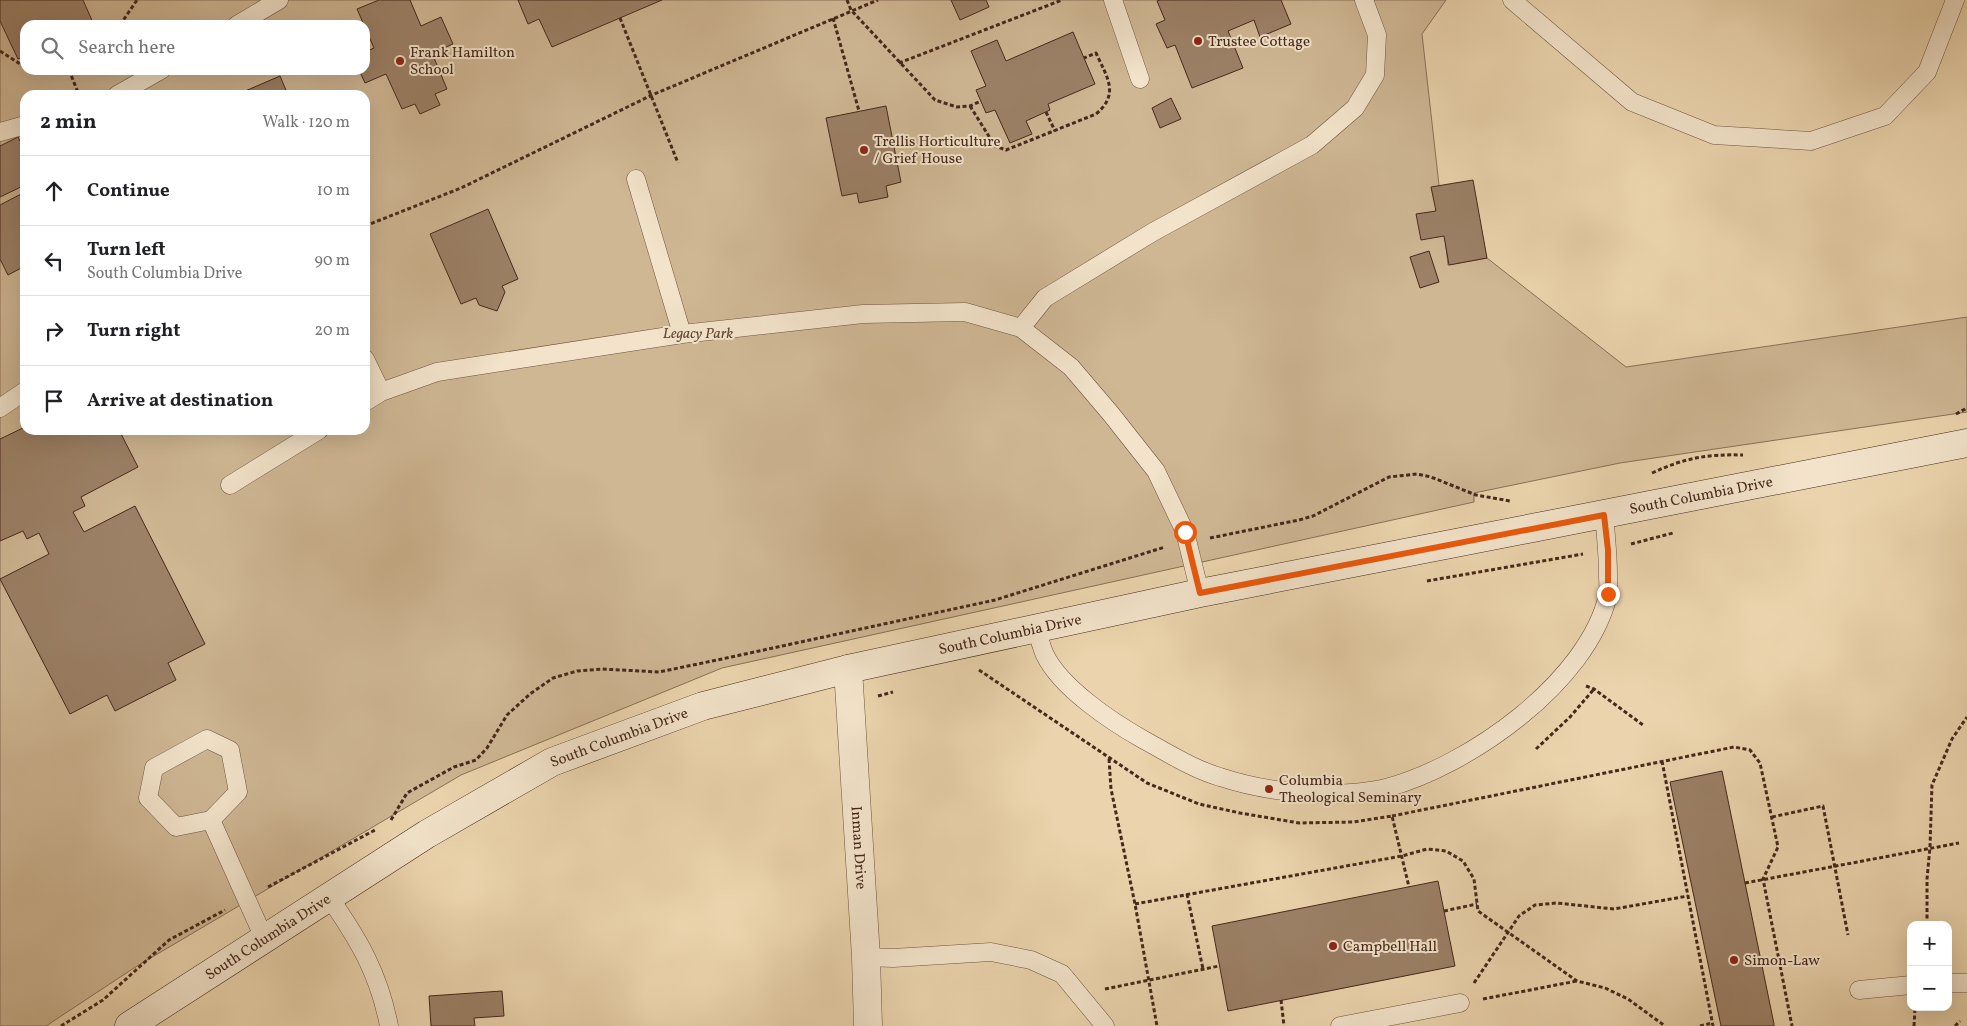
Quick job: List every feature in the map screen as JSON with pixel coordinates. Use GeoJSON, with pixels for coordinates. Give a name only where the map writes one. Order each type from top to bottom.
{"type":"FeatureCollection","features":[{"type":"Feature","properties":{"kind":"main road","name":"South Columbia Drive"},"geometry":{"type":"LineString","coordinates":[[129,1026],[427,834],[552,762],[703,706],[848,669],[1200,593],[1967,443]]}},
{"type":"Feature","properties":{"kind":"main road","name":"Inman Drive"},"geometry":{"type":"LineString","coordinates":[[848,669],[866,958],[868,1026]]}},
{"type":"Feature","properties":{"kind":"lane"},"geometry":{"type":"LineString","coordinates":[[245,20],[278,0]]}},
{"type":"Feature","properties":{"kind":"lane"},"geometry":{"type":"LineString","coordinates":[[1113,0],[1140,79]]}},
{"type":"Feature","properties":{"kind":"lane"},"geometry":{"type":"LineString","coordinates":[[1021,328],[1045,298],[1154,232],[1312,145],[1355,108],[1375,75],[1377,36],[1364,0]]}},
{"type":"Feature","properties":{"kind":"lane"},"geometry":{"type":"LineString","coordinates":[[1512,0],[1632,102],[1714,135],[1811,141],[1885,116],[1927,72],[1955,0]]}},
{"type":"Feature","properties":{"kind":"lane"},"geometry":{"type":"LineString","coordinates":[[126,90],[152,75]]}},
{"type":"Feature","properties":{"kind":"lane"},"geometry":{"type":"LineString","coordinates":[[0,132],[20,126]]}},
{"type":"Feature","properties":{"kind":"lane"},"geometry":{"type":"LineString","coordinates":[[636,179],[682,334]]}},
{"type":"Feature","properties":{"kind":"lane"},"geometry":{"type":"LineString","coordinates":[[370,399],[381,392],[437,372],[682,334],[872,314],[964,312],[1021,328],[1071,367],[1112,414],[1156,471],[1185,532],[1200,593]]}},
{"type":"Feature","properties":{"kind":"lane"},"geometry":{"type":"LineString","coordinates":[[370,369],[381,392]]}},
{"type":"Feature","properties":{"kind":"lane"},"geometry":{"type":"LineString","coordinates":[[0,408],[20,394]]}},
{"type":"Feature","properties":{"kind":"lane"},"geometry":{"type":"LineString","coordinates":[[230,485],[311,435]]}},
{"type":"Feature","properties":{"kind":"lane"},"geometry":{"type":"LineString","coordinates":[[1036,628],[1045,656],[1068,686],[1123,728],[1178,759],[1219,777],[1271,789],[1331,794],[1385,788],[1433,771],[1479,747],[1531,707],[1564,676],[1590,640],[1608,594],[1608,550],[1604,515]]}},
{"type":"Feature","properties":{"kind":"lane"},"geometry":{"type":"LineString","coordinates":[[207,739],[230,750],[238,792],[211,820],[176,827],[148,798],[154,768],[207,739]]}},
{"type":"Feature","properties":{"kind":"lane"},"geometry":{"type":"LineString","coordinates":[[211,820],[264,938]]}},
{"type":"Feature","properties":{"kind":"lane"},"geometry":{"type":"LineString","coordinates":[[329,897],[350,926],[368,956],[380,987],[389,1026]]}},
{"type":"Feature","properties":{"kind":"lane"},"geometry":{"type":"LineString","coordinates":[[866,958],[991,952],[1031,960],[1062,974],[1105,1026]]}},
{"type":"Feature","properties":{"kind":"lane"},"geometry":{"type":"LineString","coordinates":[[1952,983],[1967,983]]}},
{"type":"Feature","properties":{"kind":"lane"},"geometry":{"type":"LineString","coordinates":[[1859,990],[1907,985]]}},
{"type":"Feature","properties":{"kind":"lane"},"geometry":{"type":"LineString","coordinates":[[1340,1026],[1460,1003]]}},
{"type":"Feature","properties":{"kind":"path"},"geometry":{"type":"LineString","coordinates":[[123,20],[137,0]]}},
{"type":"Feature","properties":{"kind":"path"},"geometry":{"type":"LineString","coordinates":[[846,0],[851,10],[935,100],[956,108],[970,106],[981,101]]}},
{"type":"Feature","properties":{"kind":"path"},"geometry":{"type":"LineString","coordinates":[[370,224],[461,188],[652,95],[876,0]]}},
{"type":"Feature","properties":{"kind":"path"},"geometry":{"type":"LineString","coordinates":[[899,63],[1062,0]]}},
{"type":"Feature","properties":{"kind":"path"},"geometry":{"type":"LineString","coordinates":[[620,18],[678,163]]}},
{"type":"Feature","properties":{"kind":"path"},"geometry":{"type":"LineString","coordinates":[[833,18],[859,111]]}},
{"type":"Feature","properties":{"kind":"path"},"geometry":{"type":"LineString","coordinates":[[0,51],[20,64]]}},
{"type":"Feature","properties":{"kind":"path"},"geometry":{"type":"LineString","coordinates":[[970,106],[995,146],[1006,150],[1096,114],[1105,107],[1110,94],[1109,81],[1096,53],[1084,58]]}},
{"type":"Feature","properties":{"kind":"path"},"geometry":{"type":"LineString","coordinates":[[71,75],[78,90]]}},
{"type":"Feature","properties":{"kind":"path"},"geometry":{"type":"LineString","coordinates":[[1046,112],[1055,131]]}},
{"type":"Feature","properties":{"kind":"path"},"geometry":{"type":"LineString","coordinates":[[1564,676],[1594,689],[1643,725]]}},
{"type":"Feature","properties":{"kind":"path"},"geometry":{"type":"LineString","coordinates":[[1536,749],[1570,717],[1594,689]]}},
{"type":"Feature","properties":{"kind":"path"},"geometry":{"type":"LineString","coordinates":[[1926,921],[1932,785],[1952,739],[1967,717]]}},
{"type":"Feature","properties":{"kind":"path"},"geometry":{"type":"LineString","coordinates":[[1392,816],[1734,747],[1750,750],[1760,763],[1778,847],[1762,879],[1792,1026]]}},
{"type":"Feature","properties":{"kind":"path"},"geometry":{"type":"LineString","coordinates":[[1109,759],[1111,789],[1135,904],[1156,1026]]}},
{"type":"Feature","properties":{"kind":"path"},"geometry":{"type":"LineString","coordinates":[[1662,761],[1712,1024],[1700,1026]]}},
{"type":"Feature","properties":{"kind":"path"},"geometry":{"type":"LineString","coordinates":[[1772,817],[1823,806],[1848,935]]}},
{"type":"Feature","properties":{"kind":"path"},"geometry":{"type":"LineString","coordinates":[[1745,883],[1959,843]]}},
{"type":"Feature","properties":{"kind":"path"},"geometry":{"type":"LineString","coordinates":[[1135,904],[1392,857],[1427,848],[1446,851],[1463,861],[1474,879],[1478,911],[1577,981],[1605,988],[1628,999],[1665,1026]]}},
{"type":"Feature","properties":{"kind":"path"},"geometry":{"type":"LineString","coordinates":[[1187,894],[1203,969]]}},
{"type":"Feature","properties":{"kind":"path"},"geometry":{"type":"LineString","coordinates":[[1460,1003],[1509,933],[1518,916],[1535,906],[1557,903],[1614,909],[1688,896]]}},
{"type":"Feature","properties":{"kind":"path"},"geometry":{"type":"LineString","coordinates":[[1444,912],[1477,904]]}},
{"type":"Feature","properties":{"kind":"path"},"geometry":{"type":"LineString","coordinates":[[1079,994],[1219,966]]}},
{"type":"Feature","properties":{"kind":"path"},"geometry":{"type":"LineString","coordinates":[[1460,1003],[1577,981]]}},
{"type":"Feature","properties":{"kind":"path"},"geometry":{"type":"LineString","coordinates":[[1281,1000],[1284,1026]]}},
{"type":"Feature","properties":{"kind":"path"},"geometry":{"type":"LineString","coordinates":[[1914,1011],[1914,1026]]}},
{"type":"Feature","properties":{"kind":"path"},"geometry":{"type":"LineString","coordinates":[[1955,1026],[1960,1021]]}},
{"type":"Feature","properties":{"kind":"green space","name":"Legacy Park"},"geometry":{"type":"Polygon","coordinates":[[[0,0],[1446,0],[1422,34],[1448,265],[1487,258],[1626,367],[1967,317],[1967,412],[1620,463],[1474,493],[1474,502],[722,668],[461,775],[137,966],[46,1026],[0,1026],[0,0]]]}},
{"type":"Feature","properties":{"kind":"building"},"geometry":{"type":"Polygon","coordinates":[[[0,0],[83,0],[92,20],[20,20],[20,58],[18,59],[0,21],[0,0]]]}},
{"type":"Feature","properties":{"kind":"building","name":"Frank Hamilton School"},"geometry":{"type":"Polygon","coordinates":[[[379,0],[410,0],[421,26],[441,17],[453,44],[432,53],[447,89],[435,94],[440,105],[420,114],[415,104],[402,109],[386,74],[365,83],[361,75],[370,75],[370,50],[374,48],[370,39],[370,20],[362,20],[357,9],[379,0]]]}},
{"type":"Feature","properties":{"kind":"building"},"geometry":{"type":"Polygon","coordinates":[[[518,0],[662,0],[552,47],[539,19],[528,24],[518,0]]]}},
{"type":"Feature","properties":{"kind":"building"},"geometry":{"type":"Polygon","coordinates":[[[951,0],[986,0],[989,7],[960,20],[951,0]]]}},
{"type":"Feature","properties":{"kind":"building","name":"Trustee Cottage"},"geometry":{"type":"Polygon","coordinates":[[[1281,0],[1291,24],[1260,37],[1254,20],[1228,31],[1243,68],[1192,88],[1175,45],[1167,48],[1156,24],[1165,20],[1157,1],[1281,0]]]}},
{"type":"Feature","properties":{"kind":"building"},"geometry":{"type":"Polygon","coordinates":[[[1073,32],[1095,84],[1048,104],[1050,110],[1026,121],[1032,134],[1010,143],[995,110],[986,113],[976,90],[986,86],[971,51],[997,40],[1006,61],[1073,32]]]}},
{"type":"Feature","properties":{"kind":"building"},"geometry":{"type":"Polygon","coordinates":[[[280,76],[286,90],[248,90],[280,76]]]}},
{"type":"Feature","properties":{"kind":"building"},"geometry":{"type":"Polygon","coordinates":[[[1171,98],[1181,119],[1160,128],[1152,108],[1171,98]]]}},
{"type":"Feature","properties":{"kind":"building","name":"Trellis Horticulture / Grief House"},"geometry":{"type":"Polygon","coordinates":[[[886,106],[901,182],[886,186],[888,197],[859,203],[857,193],[842,196],[826,118],[886,106]]]}},
{"type":"Feature","properties":{"kind":"building"},"geometry":{"type":"Polygon","coordinates":[[[18,137],[20,141],[20,187],[0,197],[0,146],[18,137]]]}},
{"type":"Feature","properties":{"kind":"building"},"geometry":{"type":"Polygon","coordinates":[[[1473,180],[1487,258],[1449,265],[1444,236],[1421,240],[1416,214],[1436,211],[1431,187],[1473,180]]]}},
{"type":"Feature","properties":{"kind":"building"},"geometry":{"type":"Polygon","coordinates":[[[20,195],[20,269],[8,275],[0,259],[0,205],[20,195]]]}},
{"type":"Feature","properties":{"kind":"building"},"geometry":{"type":"Polygon","coordinates":[[[488,209],[518,279],[502,286],[505,292],[497,311],[479,305],[476,298],[461,304],[430,234],[488,209]]]}},
{"type":"Feature","properties":{"kind":"building"},"geometry":{"type":"Polygon","coordinates":[[[1429,251],[1439,282],[1420,288],[1410,257],[1429,251]]]}},
{"type":"Feature","properties":{"kind":"building"},"geometry":{"type":"Polygon","coordinates":[[[20,429],[20,435],[122,435],[138,467],[81,497],[85,506],[73,512],[84,532],[135,506],[205,644],[168,663],[176,680],[115,711],[107,695],[70,714],[0,579],[49,554],[39,533],[27,539],[23,531],[0,541],[0,439],[20,429]]]}},
{"type":"Feature","properties":{"kind":"building","name":"Simon-Law"},"geometry":{"type":"Polygon","coordinates":[[[1722,771],[1774,1026],[1721,1026],[1670,782],[1722,771]]]}},
{"type":"Feature","properties":{"kind":"building","name":"Campbell Hall"},"geometry":{"type":"Polygon","coordinates":[[[1438,881],[1455,966],[1228,1011],[1212,926],[1438,881]]]}},
{"type":"Feature","properties":{"kind":"building"},"geometry":{"type":"Polygon","coordinates":[[[502,991],[504,1016],[474,1018],[475,1026],[431,1026],[429,996],[502,991]]]}},
{"type":"Feature","properties":{"kind":"place","name":"Trustee Cottage"},"geometry":{"type":"Point","coordinates":[1198,41]}},
{"type":"Feature","properties":{"kind":"place","name":"Frank Hamilton School"},"geometry":{"type":"Point","coordinates":[400,61]}},
{"type":"Feature","properties":{"kind":"place","name":"Trellis Horticulture / Grief House"},"geometry":{"type":"Point","coordinates":[864,150]}},
{"type":"Feature","properties":{"kind":"place","name":"Columbia Theological Seminary"},"geometry":{"type":"Point","coordinates":[1269,789]}},
{"type":"Feature","properties":{"kind":"place","name":"Campbell Hall"},"geometry":{"type":"Point","coordinates":[1333,946]}},
{"type":"Feature","properties":{"kind":"place","name":"Simon-Law"},"geometry":{"type":"Point","coordinates":[1734,960]}},
{"type":"Feature","properties":{"kind":"route"},"geometry":{"type":"LineString","coordinates":[[1185,532],[1200,593],[1604,515],[1608,550],[1608,594]]}}]}
